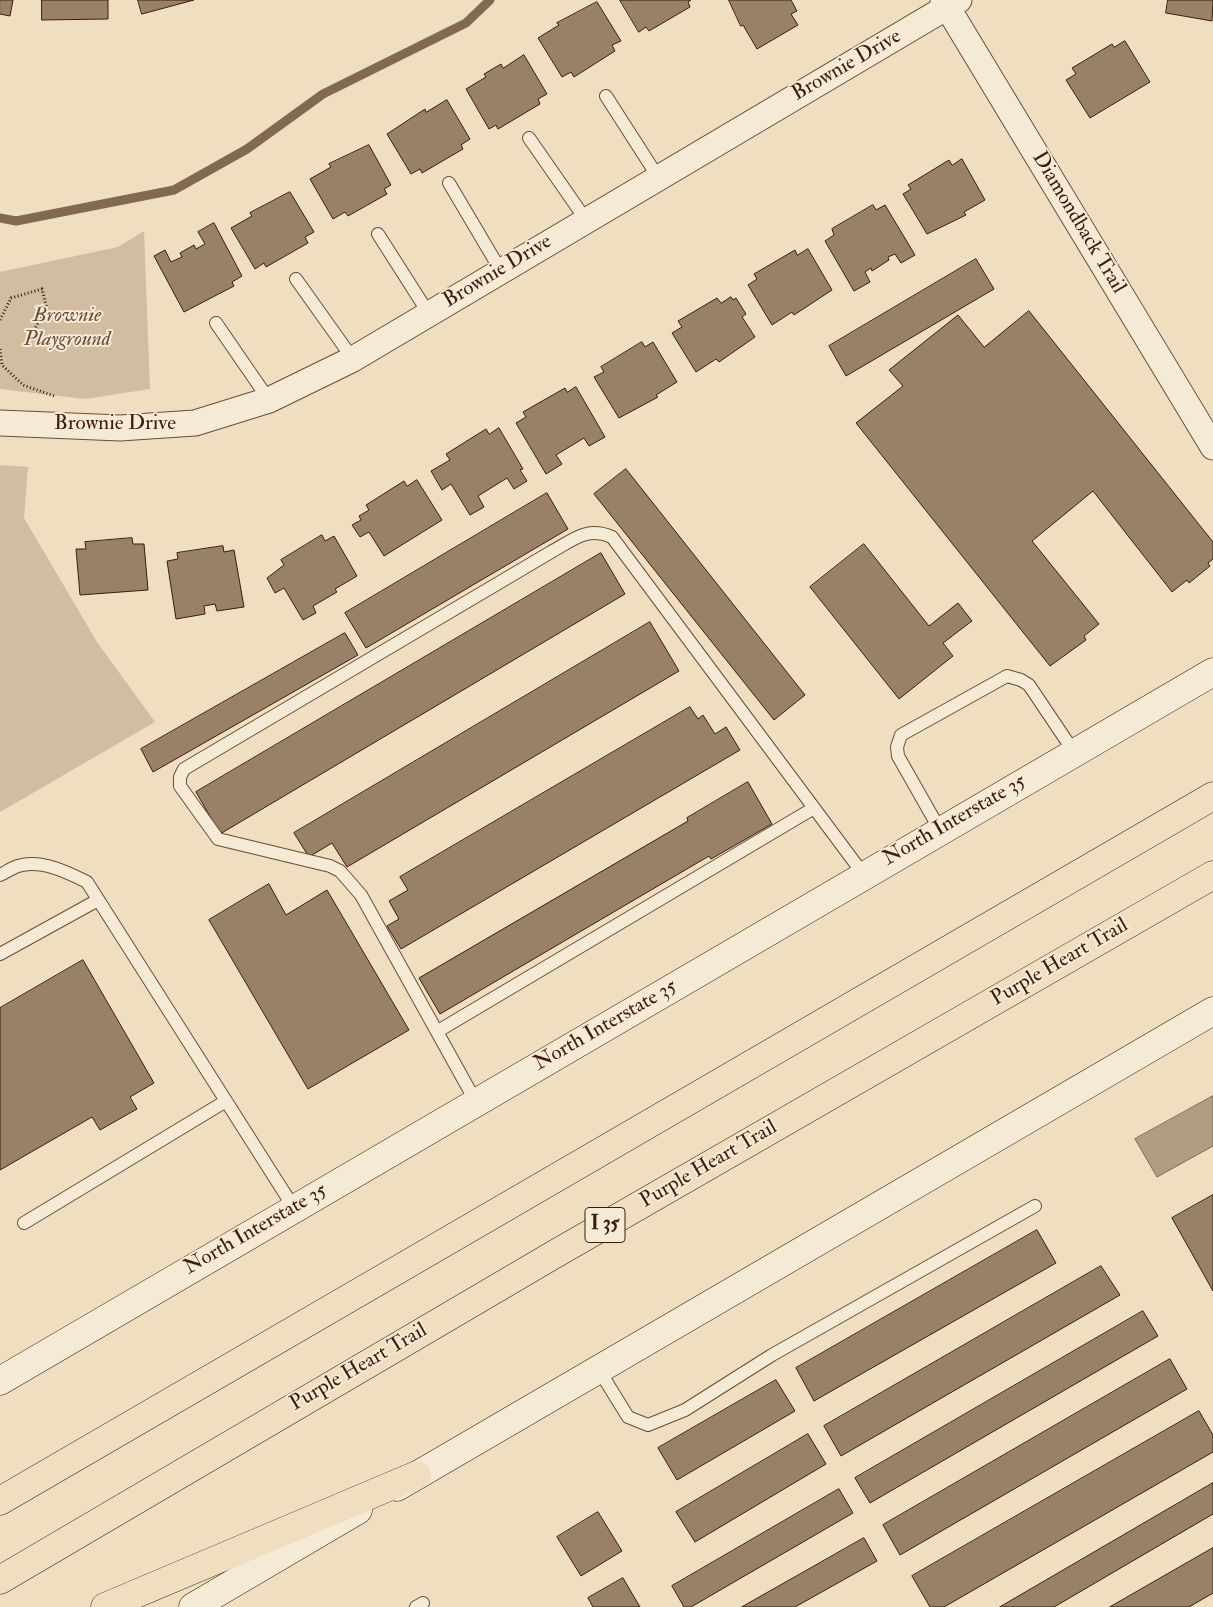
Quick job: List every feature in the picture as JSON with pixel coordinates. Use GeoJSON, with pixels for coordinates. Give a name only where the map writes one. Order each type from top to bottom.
{"type":"FeatureCollection","features":[{"type":"Feature","properties":{"kind":"highway"},"geometry":{"type":"LineString","coordinates":[[0,1500],[1213,796]]}},
{"type":"Feature","properties":{"kind":"highway","name":"Purple Heart Trail"},"geometry":{"type":"LineString","coordinates":[[0,1580],[555,1254],[1213,875]]}},
{"type":"Feature","properties":{"kind":"highway"},"geometry":{"type":"LineString","coordinates":[[105,1607],[417,1475]]}},
{"type":"Feature","properties":{"kind":"main road","name":"North Interstate 35"},"geometry":{"type":"LineString","coordinates":[[0,1381],[1213,672]]}},
{"type":"Feature","properties":{"kind":"main road"},"geometry":{"type":"LineString","coordinates":[[193,1607],[1213,1011]]}},
{"type":"Feature","properties":{"kind":"street","name":"Brownie Drive"},"geometry":{"type":"LineString","coordinates":[[0,422],[120,428],[195,423],[268,400],[352,359],[950,2]]}},
{"type":"Feature","properties":{"kind":"street","name":"Diamondback Trail"},"geometry":{"type":"LineString","coordinates":[[950,2],[1213,447]]}},
{"type":"Feature","properties":{"kind":"lane"},"geometry":{"type":"LineString","coordinates":[[606,96],[658,177]]}},
{"type":"Feature","properties":{"kind":"lane"},"geometry":{"type":"LineString","coordinates":[[529,138],[586,220]]}},
{"type":"Feature","properties":{"kind":"lane"},"geometry":{"type":"LineString","coordinates":[[449,183],[501,271]]}},
{"type":"Feature","properties":{"kind":"lane"},"geometry":{"type":"LineString","coordinates":[[378,234],[429,314]]}},
{"type":"Feature","properties":{"kind":"lane"},"geometry":{"type":"LineString","coordinates":[[296,279],[352,359]]}},
{"type":"Feature","properties":{"kind":"lane"},"geometry":{"type":"LineString","coordinates":[[216,323],[268,400]]}},
{"type":"Feature","properties":{"kind":"lane"},"geometry":{"type":"LineString","coordinates":[[476,1102],[361,895],[340,871],[330,866],[218,838],[180,786],[180,776],[184,769],[551,552],[587,532],[601,532],[612,537],[864,875]]}},
{"type":"Feature","properties":{"kind":"lane"},"geometry":{"type":"LineString","coordinates":[[940,830],[898,756],[897,747],[901,735],[1007,676],[1021,680],[1029,685],[1074,752]]}},
{"type":"Feature","properties":{"kind":"lane"},"geometry":{"type":"LineString","coordinates":[[438,1031],[814,808]]}},
{"type":"Feature","properties":{"kind":"lane"},"geometry":{"type":"LineString","coordinates":[[0,875],[18,866],[41,865],[68,873],[87,882],[294,1208]]}},
{"type":"Feature","properties":{"kind":"lane"},"geometry":{"type":"LineString","coordinates":[[0,954],[98,900]]}},
{"type":"Feature","properties":{"kind":"lane"},"geometry":{"type":"LineString","coordinates":[[24,1223],[226,1101]]}},
{"type":"Feature","properties":{"kind":"lane"},"geometry":{"type":"LineString","coordinates":[[599,1370],[628,1417],[648,1425],[685,1410],[772,1355],[1034,1206]]}},
{"type":"Feature","properties":{"kind":"path"},"geometry":{"type":"LineString","coordinates":[[0,320],[11,298],[42,289],[47,309],[35,328]]}},
{"type":"Feature","properties":{"kind":"path"},"geometry":{"type":"LineString","coordinates":[[0,349],[2,366],[24,384],[54,396]]}},
{"type":"Feature","properties":{"kind":"green space","name":"Brownie Playground"},"geometry":{"type":"Polygon","coordinates":[[[144,231],[150,389],[85,399],[0,389],[0,272],[118,247],[144,231]]]}},
{"type":"Feature","properties":{"kind":"green space"},"geometry":{"type":"Polygon","coordinates":[[[0,465],[28,467],[24,518],[97,642],[155,722],[0,812],[0,465]]]}},
{"type":"Feature","properties":{"kind":"shaded area"},"geometry":{"type":"Polygon","coordinates":[[[1213,1096],[1213,1146],[1157,1177],[1135,1139],[1213,1096]]]}},
{"type":"Feature","properties":{"kind":"building"},"geometry":{"type":"Polygon","coordinates":[[[0,0],[13,0],[10,16],[0,14],[0,0]]]}},
{"type":"Feature","properties":{"kind":"building"},"geometry":{"type":"Polygon","coordinates":[[[42,0],[108,0],[108,19],[42,20],[42,0]]]}},
{"type":"Feature","properties":{"kind":"building"},"geometry":{"type":"Polygon","coordinates":[[[138,0],[194,0],[142,14],[138,0]]]}},
{"type":"Feature","properties":{"kind":"building"},"geometry":{"type":"Polygon","coordinates":[[[620,0],[691,0],[688,2],[690,7],[649,31],[646,27],[639,32],[620,0]]]}},
{"type":"Feature","properties":{"kind":"building"},"geometry":{"type":"Polygon","coordinates":[[[729,0],[791,0],[797,11],[791,14],[798,25],[757,49],[743,25],[741,26],[729,0]]]}},
{"type":"Feature","properties":{"kind":"building"},"geometry":{"type":"Polygon","coordinates":[[[1168,0],[1213,0],[1212,21],[1166,13],[1168,0]]]}},
{"type":"Feature","properties":{"kind":"building"},"geometry":{"type":"Polygon","coordinates":[[[597,2],[621,41],[612,45],[615,51],[574,77],[571,72],[562,77],[538,38],[559,25],[557,23],[597,2]]]}},
{"type":"Feature","properties":{"kind":"building"},"geometry":{"type":"Polygon","coordinates":[[[1125,41],[1150,82],[1090,118],[1066,80],[1076,74],[1072,68],[1112,44],[1114,47],[1125,41]]]}},
{"type":"Feature","properties":{"kind":"building"},"geometry":{"type":"Polygon","coordinates":[[[524,55],[547,94],[538,99],[540,104],[498,129],[496,125],[489,129],[466,89],[486,77],[484,74],[501,64],[503,68],[524,55]]]}},
{"type":"Feature","properties":{"kind":"building"},"geometry":{"type":"Polygon","coordinates":[[[447,100],[470,139],[461,145],[463,149],[422,173],[420,169],[411,174],[387,134],[425,109],[426,112],[447,100]]]}},
{"type":"Feature","properties":{"kind":"building"},"geometry":{"type":"Polygon","coordinates":[[[369,145],[391,185],[384,189],[387,194],[348,216],[345,212],[333,219],[310,179],[331,167],[329,164],[369,145]]]}},
{"type":"Feature","properties":{"kind":"building"},"geometry":{"type":"Polygon","coordinates":[[[962,159],[985,200],[964,212],[966,215],[927,234],[903,194],[911,189],[908,185],[949,160],[952,165],[962,159]]]}},
{"type":"Feature","properties":{"kind":"building"},"geometry":{"type":"Polygon","coordinates":[[[290,192],[314,232],[305,237],[308,243],[266,267],[264,263],[255,269],[231,228],[252,216],[250,213],[290,192]]]}},
{"type":"Feature","properties":{"kind":"building"},"geometry":{"type":"Polygon","coordinates":[[[873,205],[876,210],[885,205],[915,255],[901,263],[895,254],[888,257],[889,260],[872,271],[871,268],[865,272],[870,282],[854,291],[825,241],[834,235],[832,229],[873,205]]]}},
{"type":"Feature","properties":{"kind":"building"},"geometry":{"type":"Polygon","coordinates":[[[214,223],[242,276],[232,282],[234,286],[184,312],[154,256],[165,250],[171,262],[182,257],[180,253],[194,245],[196,249],[205,244],[198,232],[214,223]]]}},
{"type":"Feature","properties":{"kind":"building"},"geometry":{"type":"Polygon","coordinates":[[[808,249],[832,290],[794,315],[792,312],[772,325],[748,285],[757,279],[754,274],[795,250],[797,255],[808,249]]]}},
{"type":"Feature","properties":{"kind":"building"},"geometry":{"type":"Polygon","coordinates":[[[976,259],[994,289],[846,376],[829,346],[976,259]]]}},
{"type":"Feature","properties":{"kind":"building"},"geometry":{"type":"Polygon","coordinates":[[[731,297],[733,300],[736,298],[746,314],[742,317],[755,337],[719,362],[716,359],[696,372],[672,333],[682,327],[678,321],[717,298],[721,303],[731,297]]]}},
{"type":"Feature","properties":{"kind":"building"},"geometry":{"type":"Polygon","coordinates":[[[1029,311],[1213,542],[1213,559],[1208,563],[1210,566],[1189,583],[1187,580],[1172,592],[1093,491],[1032,541],[1099,624],[1084,636],[1086,640],[1050,666],[856,423],[903,386],[889,370],[958,315],[984,347],[1029,311]]]}},
{"type":"Feature","properties":{"kind":"building"},"geometry":{"type":"Polygon","coordinates":[[[642,342],[645,347],[653,342],[677,382],[656,395],[658,397],[619,418],[594,377],[604,372],[601,367],[642,342]]]}},
{"type":"Feature","properties":{"kind":"building"},"geometry":{"type":"Polygon","coordinates":[[[576,387],[605,437],[589,446],[584,438],[556,455],[562,464],[546,474],[516,423],[526,417],[523,412],[565,388],[567,392],[576,387]]]}},
{"type":"Feature","properties":{"kind":"building"},"geometry":{"type":"Polygon","coordinates":[[[499,428],[523,469],[520,470],[527,481],[514,489],[507,478],[478,496],[484,507],[470,515],[451,484],[442,490],[431,471],[450,460],[446,454],[486,429],[489,434],[499,428]]]}},
{"type":"Feature","properties":{"kind":"building"},"geometry":{"type":"Polygon","coordinates":[[[626,469],[805,695],[774,720],[594,494],[626,469]]]}},
{"type":"Feature","properties":{"kind":"building"},"geometry":{"type":"Polygon","coordinates":[[[417,480],[442,520],[384,556],[369,532],[360,537],[352,525],[361,520],[359,516],[369,510],[366,505],[404,481],[407,486],[417,480]]]}},
{"type":"Feature","properties":{"kind":"building"},"geometry":{"type":"Polygon","coordinates":[[[547,493],[568,529],[366,648],[345,613],[547,493]]]}},
{"type":"Feature","properties":{"kind":"building"},"geometry":{"type":"Polygon","coordinates":[[[322,535],[325,541],[334,536],[357,576],[335,589],[337,592],[313,606],[316,613],[303,620],[284,588],[275,593],[267,578],[284,565],[281,560],[322,535]]]}},
{"type":"Feature","properties":{"kind":"building"},"geometry":{"type":"Polygon","coordinates":[[[132,538],[133,544],[144,544],[148,590],[80,595],[76,549],[86,549],[85,542],[132,538]]]}},
{"type":"Feature","properties":{"kind":"building"},"geometry":{"type":"Polygon","coordinates":[[[864,544],[929,626],[958,603],[972,621],[943,643],[953,656],[899,699],[810,587],[864,544]]]}},
{"type":"Feature","properties":{"kind":"building"},"geometry":{"type":"Polygon","coordinates":[[[223,546],[224,552],[234,550],[244,607],[217,611],[215,604],[204,606],[205,614],[176,619],[167,561],[178,559],[177,553],[223,546]]]}},
{"type":"Feature","properties":{"kind":"building"},"geometry":{"type":"Polygon","coordinates":[[[601,553],[625,594],[220,834],[196,792],[601,553]]]}},
{"type":"Feature","properties":{"kind":"building"},"geometry":{"type":"Polygon","coordinates":[[[650,622],[679,671],[347,867],[332,843],[309,857],[294,833],[650,622]]]}},
{"type":"Feature","properties":{"kind":"building"},"geometry":{"type":"Polygon","coordinates":[[[345,633],[358,655],[153,772],[141,749],[345,633]]]}},
{"type":"Feature","properties":{"kind":"building"},"geometry":{"type":"Polygon","coordinates":[[[690,707],[698,719],[703,715],[715,734],[726,727],[740,750],[401,949],[387,926],[399,919],[389,901],[408,890],[400,877],[690,707]]]}},
{"type":"Feature","properties":{"kind":"building"},"geometry":{"type":"Polygon","coordinates":[[[748,782],[772,824],[711,859],[709,856],[440,1014],[419,978],[688,821],[687,818],[748,782]]]}},
{"type":"Feature","properties":{"kind":"building"},"geometry":{"type":"Polygon","coordinates":[[[269,884],[286,915],[327,890],[409,1030],[308,1089],[209,920],[269,884]]]}},
{"type":"Feature","properties":{"kind":"building"},"geometry":{"type":"Polygon","coordinates":[[[83,960],[154,1083],[130,1097],[137,1109],[100,1130],[92,1117],[0,1170],[0,1008],[83,960]]]}},
{"type":"Feature","properties":{"kind":"building"},"geometry":{"type":"Polygon","coordinates":[[[1213,1195],[1213,1291],[1172,1218],[1213,1195]]]}},
{"type":"Feature","properties":{"kind":"building"},"geometry":{"type":"Polygon","coordinates":[[[1037,1230],[1056,1263],[814,1401],[796,1368],[1037,1230]]]}},
{"type":"Feature","properties":{"kind":"building"},"geometry":{"type":"Polygon","coordinates":[[[1101,1266],[1120,1295],[841,1456],[824,1426],[1101,1266]]]}},
{"type":"Feature","properties":{"kind":"building"},"geometry":{"type":"Polygon","coordinates":[[[1143,1311],[1158,1336],[870,1503],[855,1478],[1143,1311]]]}},
{"type":"Feature","properties":{"kind":"building"},"geometry":{"type":"Polygon","coordinates":[[[1170,1359],[1187,1389],[900,1555],[883,1525],[1170,1359]]]}},
{"type":"Feature","properties":{"kind":"building"},"geometry":{"type":"Polygon","coordinates":[[[776,1380],[795,1411],[677,1480],[658,1448],[776,1380]]]}},
{"type":"Feature","properties":{"kind":"building"},"geometry":{"type":"Polygon","coordinates":[[[1199,1411],[1213,1435],[1213,1452],[944,1607],[930,1607],[912,1576],[1199,1411]]]}},
{"type":"Feature","properties":{"kind":"building"},"geometry":{"type":"Polygon","coordinates":[[[808,1434],[826,1464],[695,1542],[676,1512],[808,1434]]]}},
{"type":"Feature","properties":{"kind":"building"},"geometry":{"type":"Polygon","coordinates":[[[1213,1483],[1213,1514],[1054,1607],[1000,1607],[1213,1483]]]}},
{"type":"Feature","properties":{"kind":"building"},"geometry":{"type":"Polygon","coordinates":[[[839,1489],[853,1513],[691,1607],[684,1607],[672,1586],[839,1489]]]}},
{"type":"Feature","properties":{"kind":"building"},"geometry":{"type":"Polygon","coordinates":[[[598,1512],[622,1551],[581,1576],[557,1537],[598,1512]]]}},
{"type":"Feature","properties":{"kind":"building"},"geometry":{"type":"Polygon","coordinates":[[[864,1538],[877,1561],[795,1607],[742,1607],[864,1538]]]}},
{"type":"Feature","properties":{"kind":"building"},"geometry":{"type":"Polygon","coordinates":[[[1213,1548],[1213,1593],[1189,1607],[1110,1607],[1213,1548]]]}},
{"type":"Feature","properties":{"kind":"building"},"geometry":{"type":"Polygon","coordinates":[[[623,1578],[640,1607],[593,1607],[588,1598],[623,1578]]]}},
{"type":"Feature","properties":{"kind":"waterway"},"geometry":{"type":"LineString","coordinates":[[0,218],[16,221],[174,190],[247,149],[323,94],[466,23],[490,0]]}}]}
